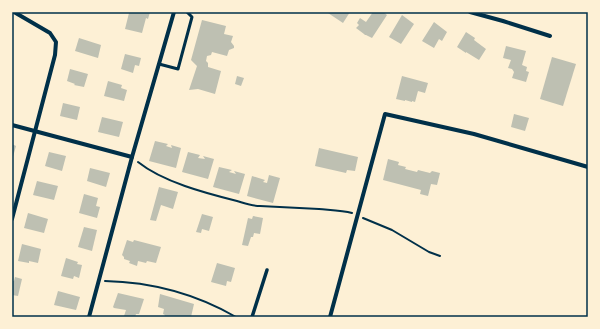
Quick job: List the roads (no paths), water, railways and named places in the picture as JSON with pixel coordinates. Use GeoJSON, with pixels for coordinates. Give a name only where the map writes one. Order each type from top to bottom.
{"type":"FeatureCollection","features":[{"type":"Feature","properties":{"kind":"street"},"geometry":{"type":"LineString","coordinates":[[12,219],[34,130],[55,55],[56,42],[50,33],[14,12]]}},
{"type":"Feature","properties":{"kind":"street"},"geometry":{"type":"LineString","coordinates":[[89,317],[100,281],[132,157],[174,12]]}},
{"type":"Feature","properties":{"kind":"street"},"geometry":{"type":"LineString","coordinates":[[470,12],[550,36]]}},
{"type":"Feature","properties":{"kind":"street"},"geometry":{"type":"LineString","coordinates":[[330,317],[385,114],[474,134],[588,167]]}},
{"type":"Feature","properties":{"kind":"street"},"geometry":{"type":"LineString","coordinates":[[12,125],[132,157]]}},
{"type":"Feature","properties":{"kind":"street"},"geometry":{"type":"LineString","coordinates":[[252,317],[267,270]]}},
{"type":"Feature","properties":{"kind":"lane"},"geometry":{"type":"LineString","coordinates":[[159,64],[178,69],[192,17],[187,12]]}}]}
